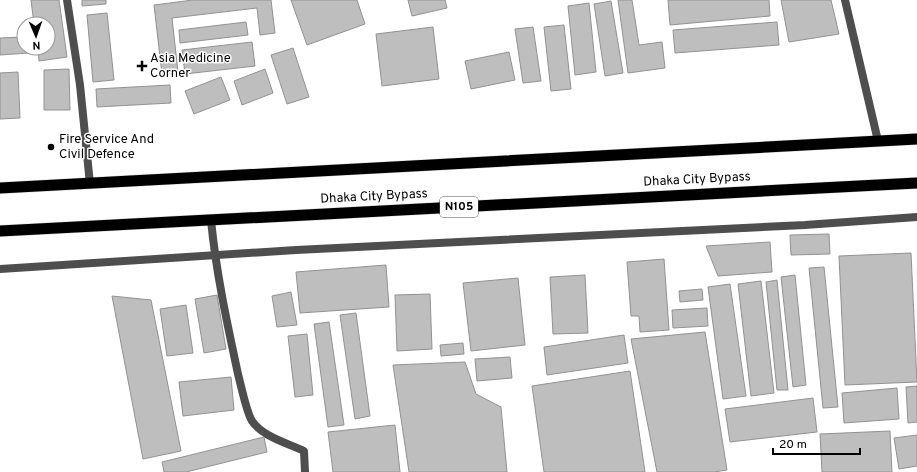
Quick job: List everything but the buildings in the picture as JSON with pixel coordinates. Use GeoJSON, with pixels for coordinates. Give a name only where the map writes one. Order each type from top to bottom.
{"type":"FeatureCollection","features":[{"type":"Feature","properties":{"kind":"highway"},"geometry":{"type":"LineString","coordinates":[[0,188],[917,139]]}},
{"type":"Feature","properties":{"kind":"highway","name":"Dhaka City Bypass"},"geometry":{"type":"LineString","coordinates":[[0,231],[917,182]]}},
{"type":"Feature","properties":{"kind":"street"},"geometry":{"type":"LineString","coordinates":[[67,0],[80,85],[90,184]]}},
{"type":"Feature","properties":{"kind":"street"},"geometry":{"type":"LineString","coordinates":[[845,0],[878,141]]}},
{"type":"Feature","properties":{"kind":"street"},"geometry":{"type":"LineString","coordinates":[[0,269],[215,255],[805,225],[917,217]]}},
{"type":"Feature","properties":{"kind":"street"},"geometry":{"type":"LineString","coordinates":[[211,220],[215,255],[232,348],[242,391],[252,420],[267,435],[304,450],[305,472]]}},
{"type":"Feature","properties":{"kind":"place","name":"Asia Medicine Corner"},"geometry":{"type":"Point","coordinates":[142,66]}},
{"type":"Feature","properties":{"kind":"place","name":"Fire Service And Civil Defence"},"geometry":{"type":"Point","coordinates":[51,147]}}]}
